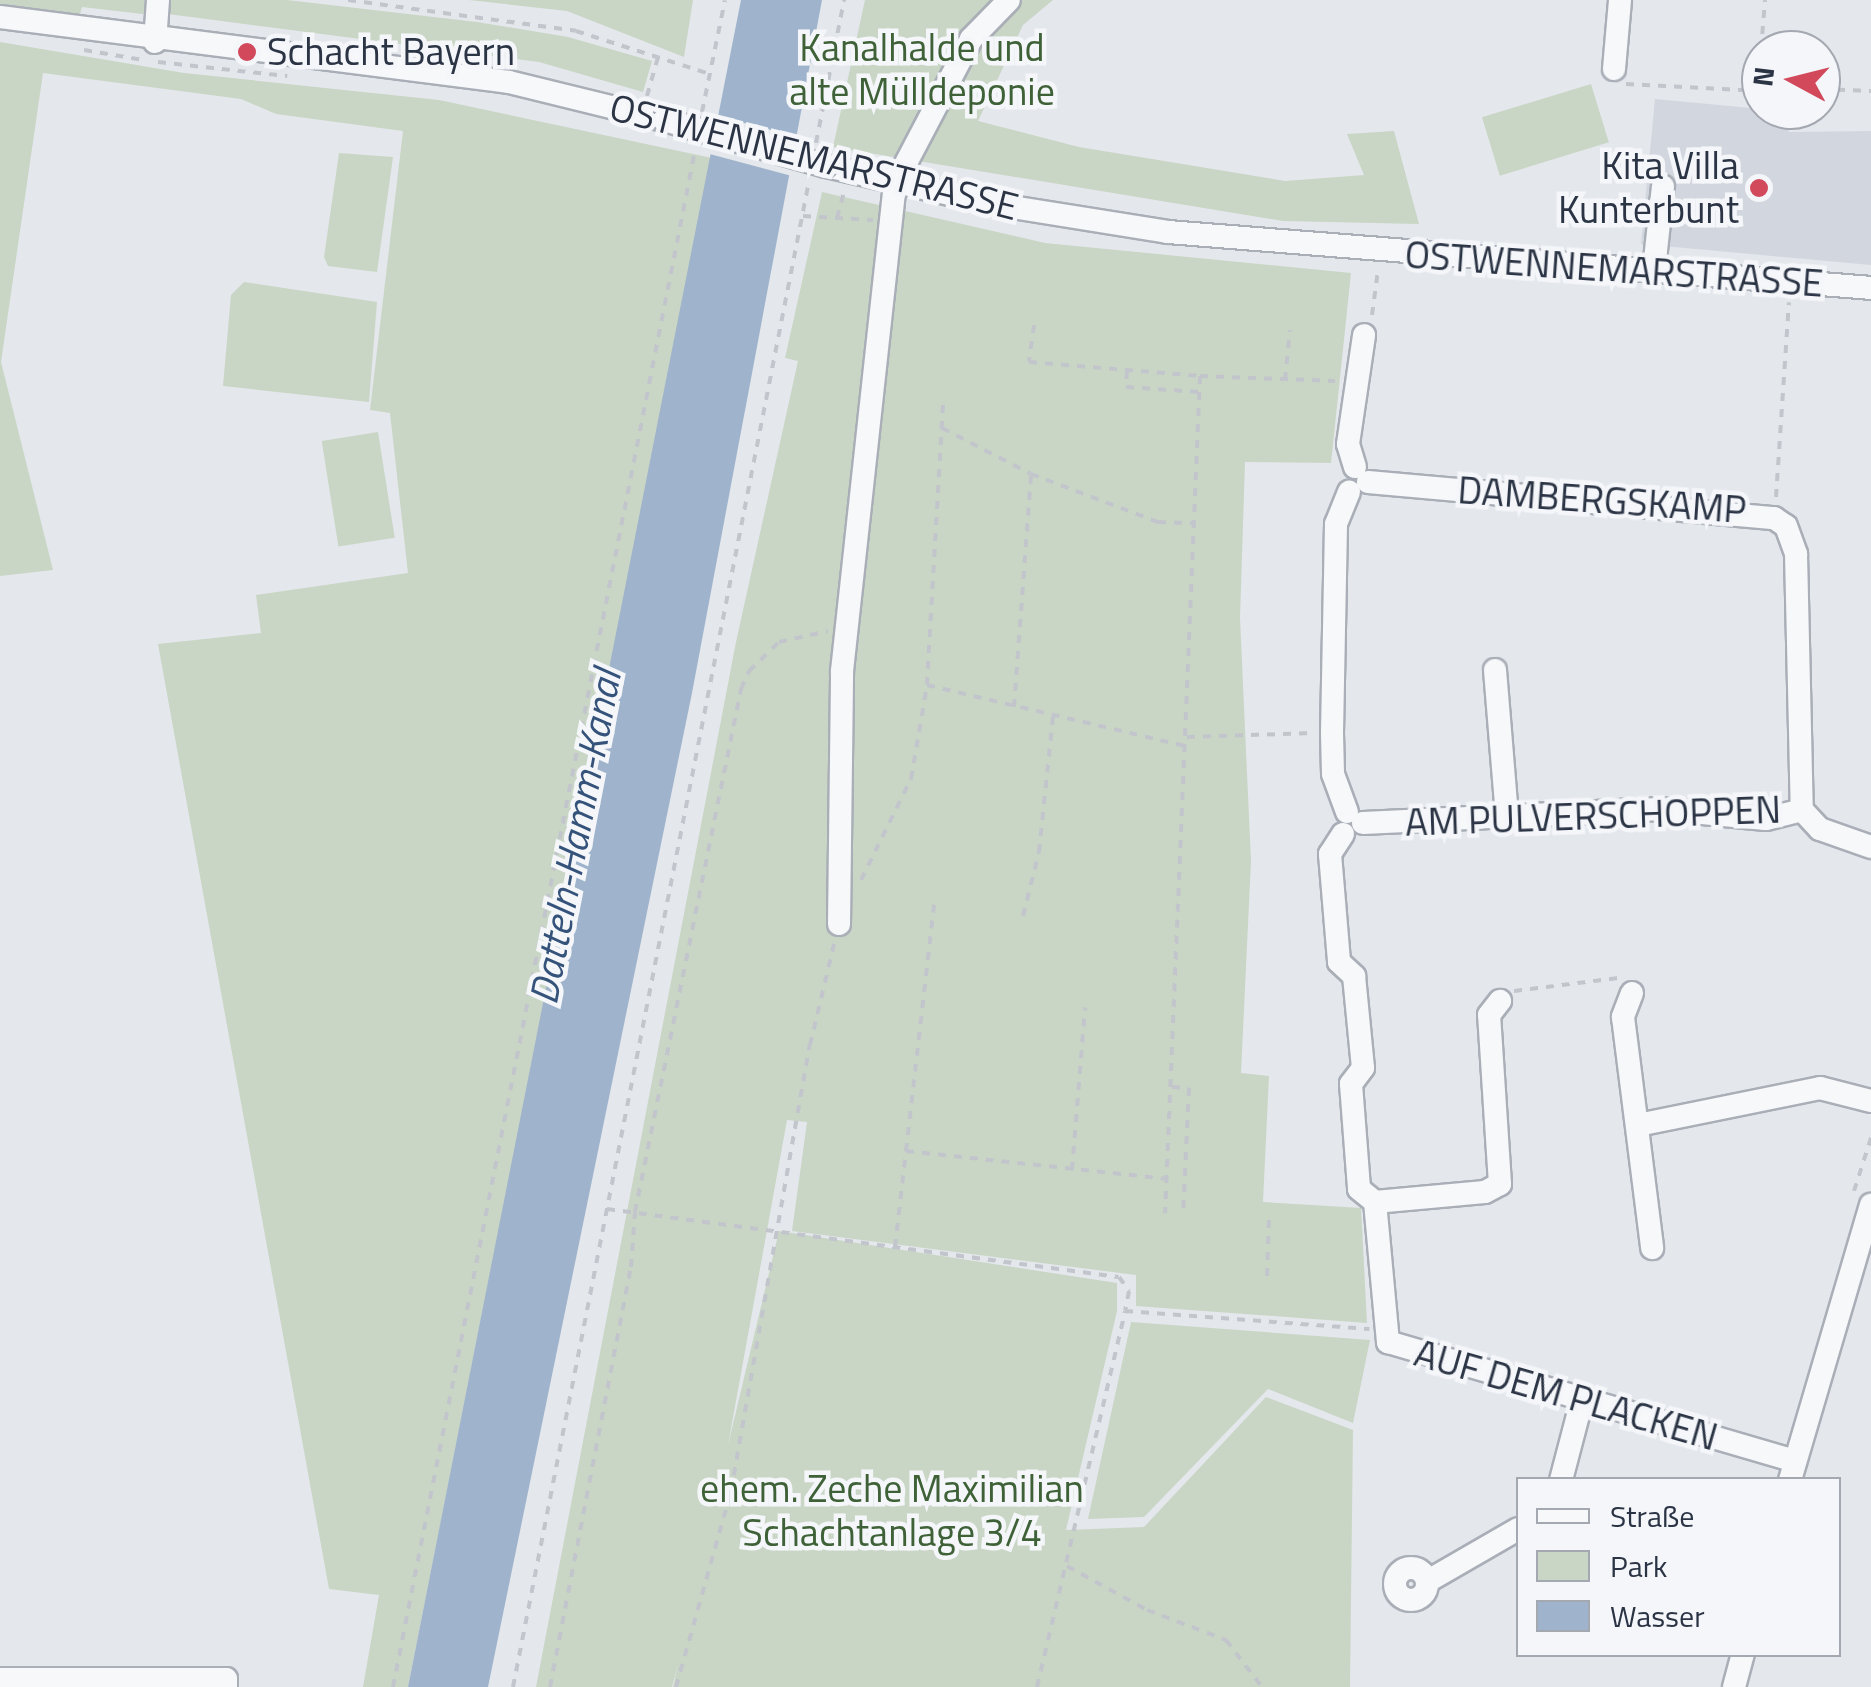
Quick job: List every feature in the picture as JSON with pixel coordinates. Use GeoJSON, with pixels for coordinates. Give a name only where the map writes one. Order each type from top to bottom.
{"type":"FeatureCollection","features":[{"type":"Feature","properties":{"kind":"street"},"geometry":{"type":"LineString","coordinates":[[155,42],[158,0]]}},
{"type":"Feature","properties":{"kind":"street"},"geometry":{"type":"LineString","coordinates":[[839,924],[836,826],[846,630],[895,184],[971,39],[1009,0]]}},
{"type":"Feature","properties":{"kind":"street"},"geometry":{"type":"LineString","coordinates":[[1614,70],[1620,0]]}},
{"type":"Feature","properties":{"kind":"street","name":"OSTWENNEMARSTRASSE"},"geometry":{"type":"LineString","coordinates":[[0,17],[155,42],[508,82],[664,120],[816,167],[1168,232],[1871,288]]}},
{"type":"Feature","properties":{"kind":"street"},"geometry":{"type":"LineString","coordinates":[[1654,269],[1662,186]]}},
{"type":"Feature","properties":{"kind":"street","name":"AUF DEM PLACKEN"},"geometry":{"type":"LineString","coordinates":[[1364,335],[1348,444],[1357,480],[1336,524],[1333,774],[1351,823],[1330,854],[1339,962],[1354,976],[1362,1068],[1351,1084],[1359,1189],[1374,1202],[1383,1330],[1399,1350],[1582,1400],[1792,1470]]}},
{"type":"Feature","properties":{"kind":"street","name":"DAMBERGSKAMP"},"geometry":{"type":"LineString","coordinates":[[1357,480],[1774,518],[1786,526],[1796,554],[1802,810]]}},
{"type":"Feature","properties":{"kind":"street"},"geometry":{"type":"LineString","coordinates":[[1495,670],[1506,815]]}},
{"type":"Feature","properties":{"kind":"street","name":"AM PULVERSCHOPPEN"},"geometry":{"type":"LineString","coordinates":[[1351,823],[1660,809],[1766,818],[1802,810],[1820,829],[1871,847]]}},
{"type":"Feature","properties":{"kind":"street"},"geometry":{"type":"LineString","coordinates":[[1632,993],[1623,1017],[1652,1248]]}},
{"type":"Feature","properties":{"kind":"street"},"geometry":{"type":"LineString","coordinates":[[1374,1202],[1485,1192],[1500,1184],[1489,1014],[1500,1001]]}},
{"type":"Feature","properties":{"kind":"street"},"geometry":{"type":"LineString","coordinates":[[1638,1125],[1820,1088],[1871,1101]]}},
{"type":"Feature","properties":{"kind":"street"},"geometry":{"type":"LineString","coordinates":[[1792,1470],[1871,1205]]}},
{"type":"Feature","properties":{"kind":"street"},"geometry":{"type":"LineString","coordinates":[[1561,1477],[1582,1400]]}},
{"type":"Feature","properties":{"kind":"street"},"geometry":{"type":"LineString","coordinates":[[1428,1582],[1516,1530]]}},
{"type":"Feature","properties":{"kind":"street"},"geometry":{"type":"LineString","coordinates":[[1734,1687],[1742,1657]]}},
{"type":"Feature","properties":{"kind":"street"},"geometry":{"type":"LineString","coordinates":[[0,1679],[106,1683],[226,1679],[226,1687]]}},
{"type":"Feature","properties":{"kind":"path"},"geometry":{"type":"LineString","coordinates":[[348,0],[576,30],[710,74]]}},
{"type":"Feature","properties":{"kind":"path"},"geometry":{"type":"LineString","coordinates":[[700,123],[725,0]]}},
{"type":"Feature","properties":{"kind":"path"},"geometry":{"type":"LineString","coordinates":[[513,1687],[803,216],[816,167],[844,0]]}},
{"type":"Feature","properties":{"kind":"path"},"geometry":{"type":"LineString","coordinates":[[1762,30],[1764,0]]}},
{"type":"Feature","properties":{"kind":"path"},"geometry":{"type":"LineString","coordinates":[[646,100],[658,57]]}},
{"type":"Feature","properties":{"kind":"path"},"geometry":{"type":"LineString","coordinates":[[132,58],[302,76]]}},
{"type":"Feature","properties":{"kind":"path"},"geometry":{"type":"LineString","coordinates":[[1614,70],[1625,84],[1656,89],[1741,91]]}},
{"type":"Feature","properties":{"kind":"path"},"geometry":{"type":"LineString","coordinates":[[1841,89],[1871,91]]}},
{"type":"Feature","properties":{"kind":"path"},"geometry":{"type":"LineString","coordinates":[[393,1687],[696,142]]}},
{"type":"Feature","properties":{"kind":"path"},"geometry":{"type":"LineString","coordinates":[[837,218],[844,194]]}},
{"type":"Feature","properties":{"kind":"path"},"geometry":{"type":"LineString","coordinates":[[803,216],[881,221]]}},
{"type":"Feature","properties":{"kind":"path"},"geometry":{"type":"LineString","coordinates":[[1364,335],[1378,270]]}},
{"type":"Feature","properties":{"kind":"path"},"geometry":{"type":"LineString","coordinates":[[1774,518],[1790,282]]}},
{"type":"Feature","properties":{"kind":"path"},"geometry":{"type":"LineString","coordinates":[[1034,325],[1030,362],[1200,376],[1356,382]]}},
{"type":"Feature","properties":{"kind":"path"},"geometry":{"type":"LineString","coordinates":[[1286,380],[1290,330]]}},
{"type":"Feature","properties":{"kind":"path"},"geometry":{"type":"LineString","coordinates":[[1127,371],[1126,387],[1199,392]]}},
{"type":"Feature","properties":{"kind":"path"},"geometry":{"type":"LineString","coordinates":[[1165,1213],[1200,376]]}},
{"type":"Feature","properties":{"kind":"path"},"geometry":{"type":"LineString","coordinates":[[860,882],[910,779],[927,685],[943,405]]}},
{"type":"Feature","properties":{"kind":"path"},"geometry":{"type":"LineString","coordinates":[[942,428],[1031,474],[1158,522],[1193,523]]}},
{"type":"Feature","properties":{"kind":"path"},"geometry":{"type":"LineString","coordinates":[[1014,707],[1031,474]]}},
{"type":"Feature","properties":{"kind":"path"},"geometry":{"type":"LineString","coordinates":[[550,1687],[631,1267],[635,1212],[741,689],[764,652],[779,642],[804,632],[846,630]]}},
{"type":"Feature","properties":{"kind":"path"},"geometry":{"type":"LineString","coordinates":[[927,685],[1185,746]]}},
{"type":"Feature","properties":{"kind":"path"},"geometry":{"type":"LineString","coordinates":[[1023,916],[1038,852],[1053,716]]}},
{"type":"Feature","properties":{"kind":"path"},"geometry":{"type":"LineString","coordinates":[[1185,737],[1332,733]]}},
{"type":"Feature","properties":{"kind":"path"},"geometry":{"type":"LineString","coordinates":[[894,1247],[934,898]]}},
{"type":"Feature","properties":{"kind":"path"},"geometry":{"type":"LineString","coordinates":[[676,1687],[731,1491],[810,1045],[839,924]]}},
{"type":"Feature","properties":{"kind":"path"},"geometry":{"type":"LineString","coordinates":[[1500,1001],[1518,988],[1618,978],[1632,993]]}},
{"type":"Feature","properties":{"kind":"path"},"geometry":{"type":"LineString","coordinates":[[1072,1170],[1085,1008]]}},
{"type":"Feature","properties":{"kind":"path"},"geometry":{"type":"LineString","coordinates":[[1172,1088],[1189,1088],[1182,1215]]}},
{"type":"Feature","properties":{"kind":"path"},"geometry":{"type":"LineString","coordinates":[[906,1152],[1167,1179]]}},
{"type":"Feature","properties":{"kind":"path"},"geometry":{"type":"LineString","coordinates":[[606,1209],[1119,1278],[1128,1291],[1125,1312],[1037,1687]]}},
{"type":"Feature","properties":{"kind":"path"},"geometry":{"type":"LineString","coordinates":[[1267,1276],[1269,1220]]}},
{"type":"Feature","properties":{"kind":"path"},"geometry":{"type":"LineString","coordinates":[[1125,1312],[1383,1330]]}},
{"type":"Feature","properties":{"kind":"path"},"geometry":{"type":"LineString","coordinates":[[1066,1565],[1147,1610],[1226,1640],[1262,1687]]}},
{"type":"Feature","properties":{"kind":"shaded area","name":"Kita Villa Kunterbunt"},"geometry":{"type":"Polygon","coordinates":[[[1655,99],[1741,107],[1741,130],[1871,131],[1871,265],[1641,244],[1655,99]]]}},
{"type":"Feature","properties":{"kind":"green space"},"geometry":{"type":"Polygon","coordinates":[[[0,0],[149,0],[151,15],[82,7],[80,14],[44,14],[0,6],[0,0]]]}},
{"type":"Feature","properties":{"kind":"green space"},"geometry":{"type":"Polygon","coordinates":[[[170,0],[287,0],[477,22],[568,37],[652,61],[643,92],[539,62],[168,14],[170,0]]]}},
{"type":"Feature","properties":{"kind":"green space"},"geometry":{"type":"Polygon","coordinates":[[[469,0],[693,0],[684,57],[567,11],[469,0]]]}},
{"type":"Feature","properties":{"kind":"green space","name":"Kanalhalde und alte Mülldeponie"},"geometry":{"type":"Polygon","coordinates":[[[865,0],[1053,0],[1023,25],[978,121],[1079,147],[1285,181],[1364,175],[1347,134],[1394,131],[1419,224],[1283,221],[833,147],[865,0]]]}},
{"type":"Feature","properties":{"kind":"green space"},"geometry":{"type":"Polygon","coordinates":[[[0,42],[184,73],[439,100],[712,158],[408,1687],[363,1687],[379,1595],[329,1589],[158,644],[261,633],[256,595],[408,573],[390,413],[370,410],[403,131],[276,114],[241,99],[43,73],[1,362],[53,570],[0,576],[0,42]]]}},
{"type":"Feature","properties":{"kind":"green space"},"geometry":{"type":"Polygon","coordinates":[[[1591,84],[1609,142],[1500,176],[1482,117],[1591,84]]]}},
{"type":"Feature","properties":{"kind":"green space"},"geometry":{"type":"Polygon","coordinates":[[[339,153],[393,157],[377,272],[328,266],[324,257],[339,153]]]}},
{"type":"Feature","properties":{"kind":"green space","name":"ehem. Zeche Maximilian Schachtanlage 3/4"},"geometry":{"type":"Polygon","coordinates":[[[822,192],[1045,243],[1351,273],[1331,463],[1245,462],[1240,618],[1251,861],[1241,1073],[1269,1076],[1263,1202],[1361,1208],[1367,1323],[1136,1306],[1136,1275],[792,1231],[807,1122],[787,1120],[728,1445],[779,1231],[1117,1283],[1117,1311],[1066,1530],[1144,1527],[1266,1397],[1353,1430],[1350,1687],[673,1687],[678,1665],[672,1687],[536,1687],[736,642],[798,361],[785,358],[822,192]]]}},
{"type":"Feature","properties":{"kind":"green space"},"geometry":{"type":"Polygon","coordinates":[[[244,282],[377,302],[369,402],[223,386],[231,295],[244,282]]]}},
{"type":"Feature","properties":{"kind":"green space"},"geometry":{"type":"Polygon","coordinates":[[[378,432],[395,538],[338,547],[322,441],[378,432]]]}},
{"type":"Feature","properties":{"kind":"green space"},"geometry":{"type":"Polygon","coordinates":[[[1131,1322],[1370,1340],[1353,1423],[1268,1389],[1144,1517],[1088,1519],[1131,1322]]]}},
{"type":"Feature","properties":{"kind":"water"},"geometry":{"type":"Polygon","coordinates":[[[741,0],[822,0],[692,693],[488,1687],[408,1687],[741,0]]]}},
{"type":"Feature","properties":{"kind":"pier"},"geometry":{"type":"Polygon","coordinates":[[[715,115],[803,139],[793,176],[705,153],[715,115]]]}},
{"type":"Feature","properties":{"kind":"place","name":"Schacht Bayern"},"geometry":{"type":"Point","coordinates":[247,52]}},
{"type":"Feature","properties":{"kind":"place","name":"Kita Villa Kunterbunt"},"geometry":{"type":"Point","coordinates":[1759,188]}},
{"type":"Feature","properties":{"kind":"water label","name":"Datteln-Hamm-Kanal"},"geometry":{"type":"Point","coordinates":[575,837]}}]}
